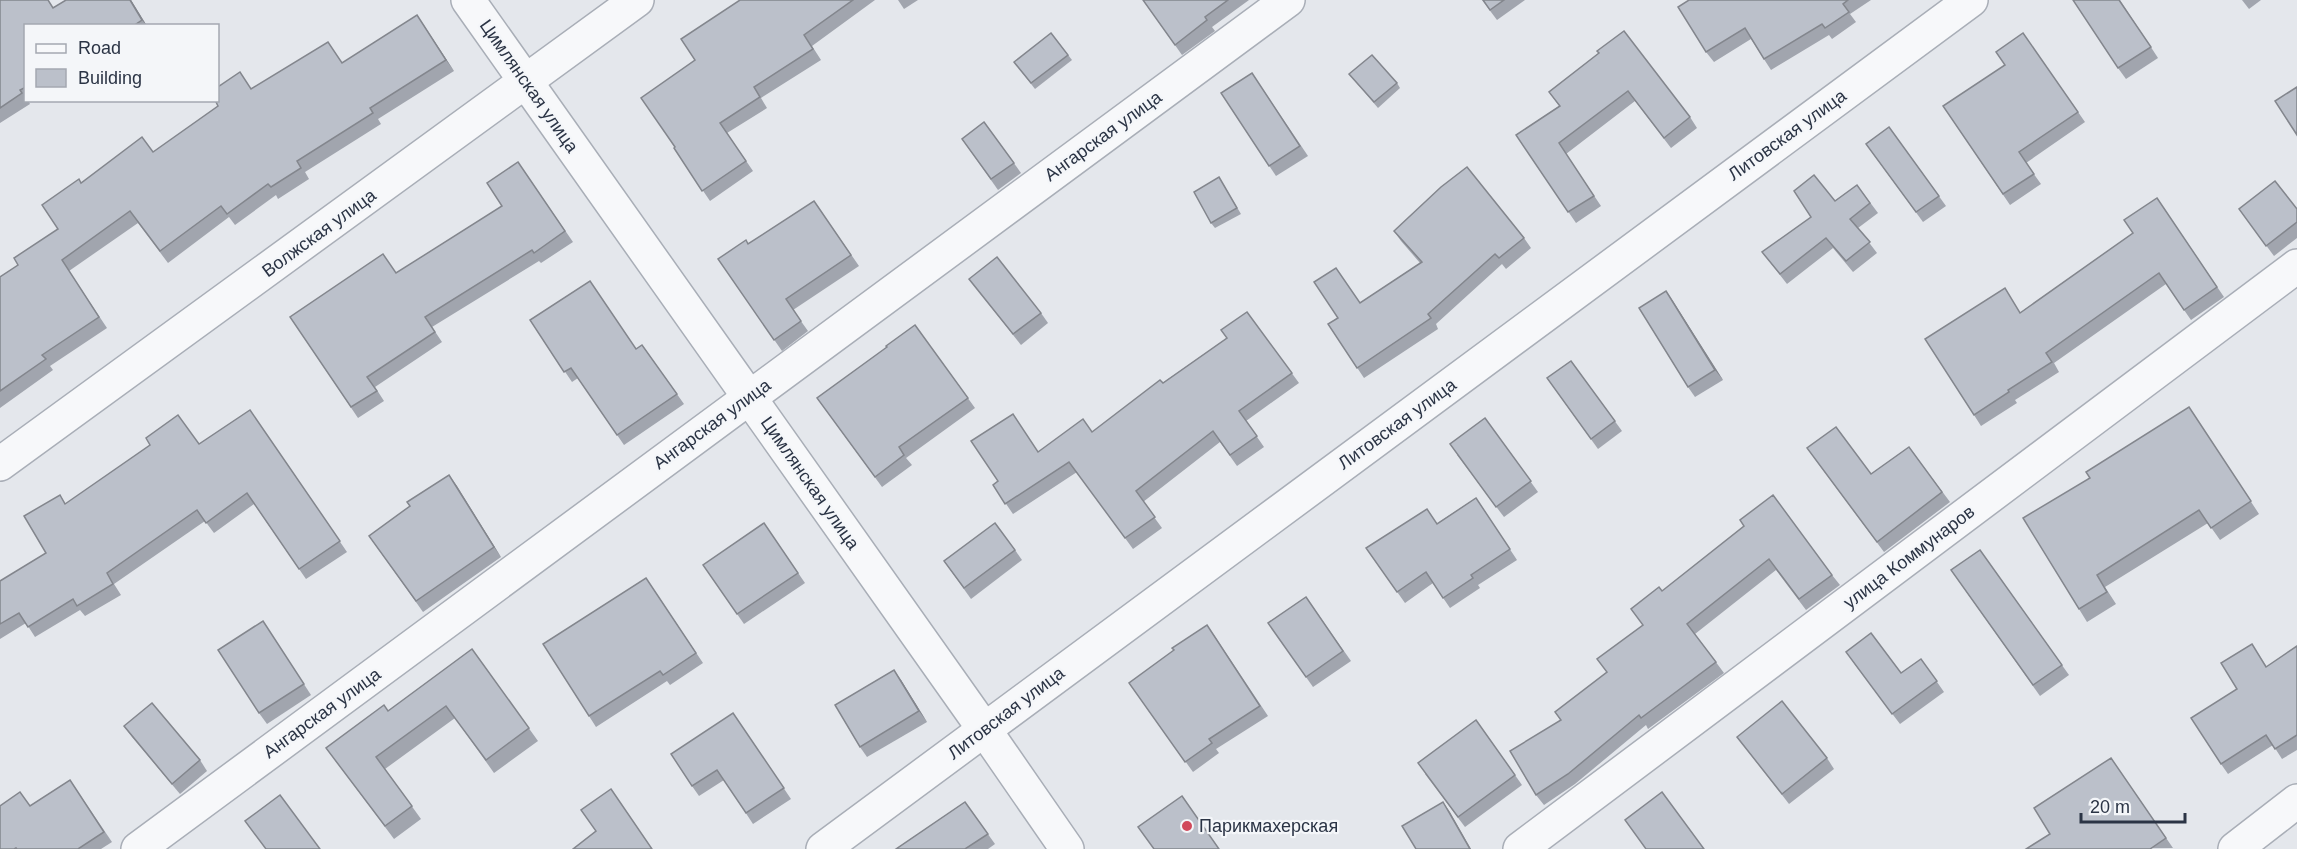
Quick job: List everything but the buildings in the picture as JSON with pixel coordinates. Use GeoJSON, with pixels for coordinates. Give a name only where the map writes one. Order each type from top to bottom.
{"type":"FeatureCollection","features":[{"type":"Feature","properties":{"kind":"street","name":"Цимлянская улица"},"geometry":{"type":"LineString","coordinates":[[468,0],[1067,849]]}},
{"type":"Feature","properties":{"kind":"street","name":"Волжская улица"},"geometry":{"type":"LineString","coordinates":[[0,464],[636,0]]}},
{"type":"Feature","properties":{"kind":"street","name":"Ангарская улица"},"geometry":{"type":"LineString","coordinates":[[138,849],[1288,0]]}},
{"type":"Feature","properties":{"kind":"street","name":"Литовская улица"},"geometry":{"type":"LineString","coordinates":[[823,849],[1971,0]]}},
{"type":"Feature","properties":{"kind":"street","name":"улица Коммунаров"},"geometry":{"type":"LineString","coordinates":[[1520,849],[2297,266]]}},
{"type":"Feature","properties":{"kind":"street"},"geometry":{"type":"LineString","coordinates":[[2235,849],[2297,801]]}},
{"type":"Feature","properties":{"kind":"place","name":"Парикмахерская"},"geometry":{"type":"Point","coordinates":[1187,826]}}]}
